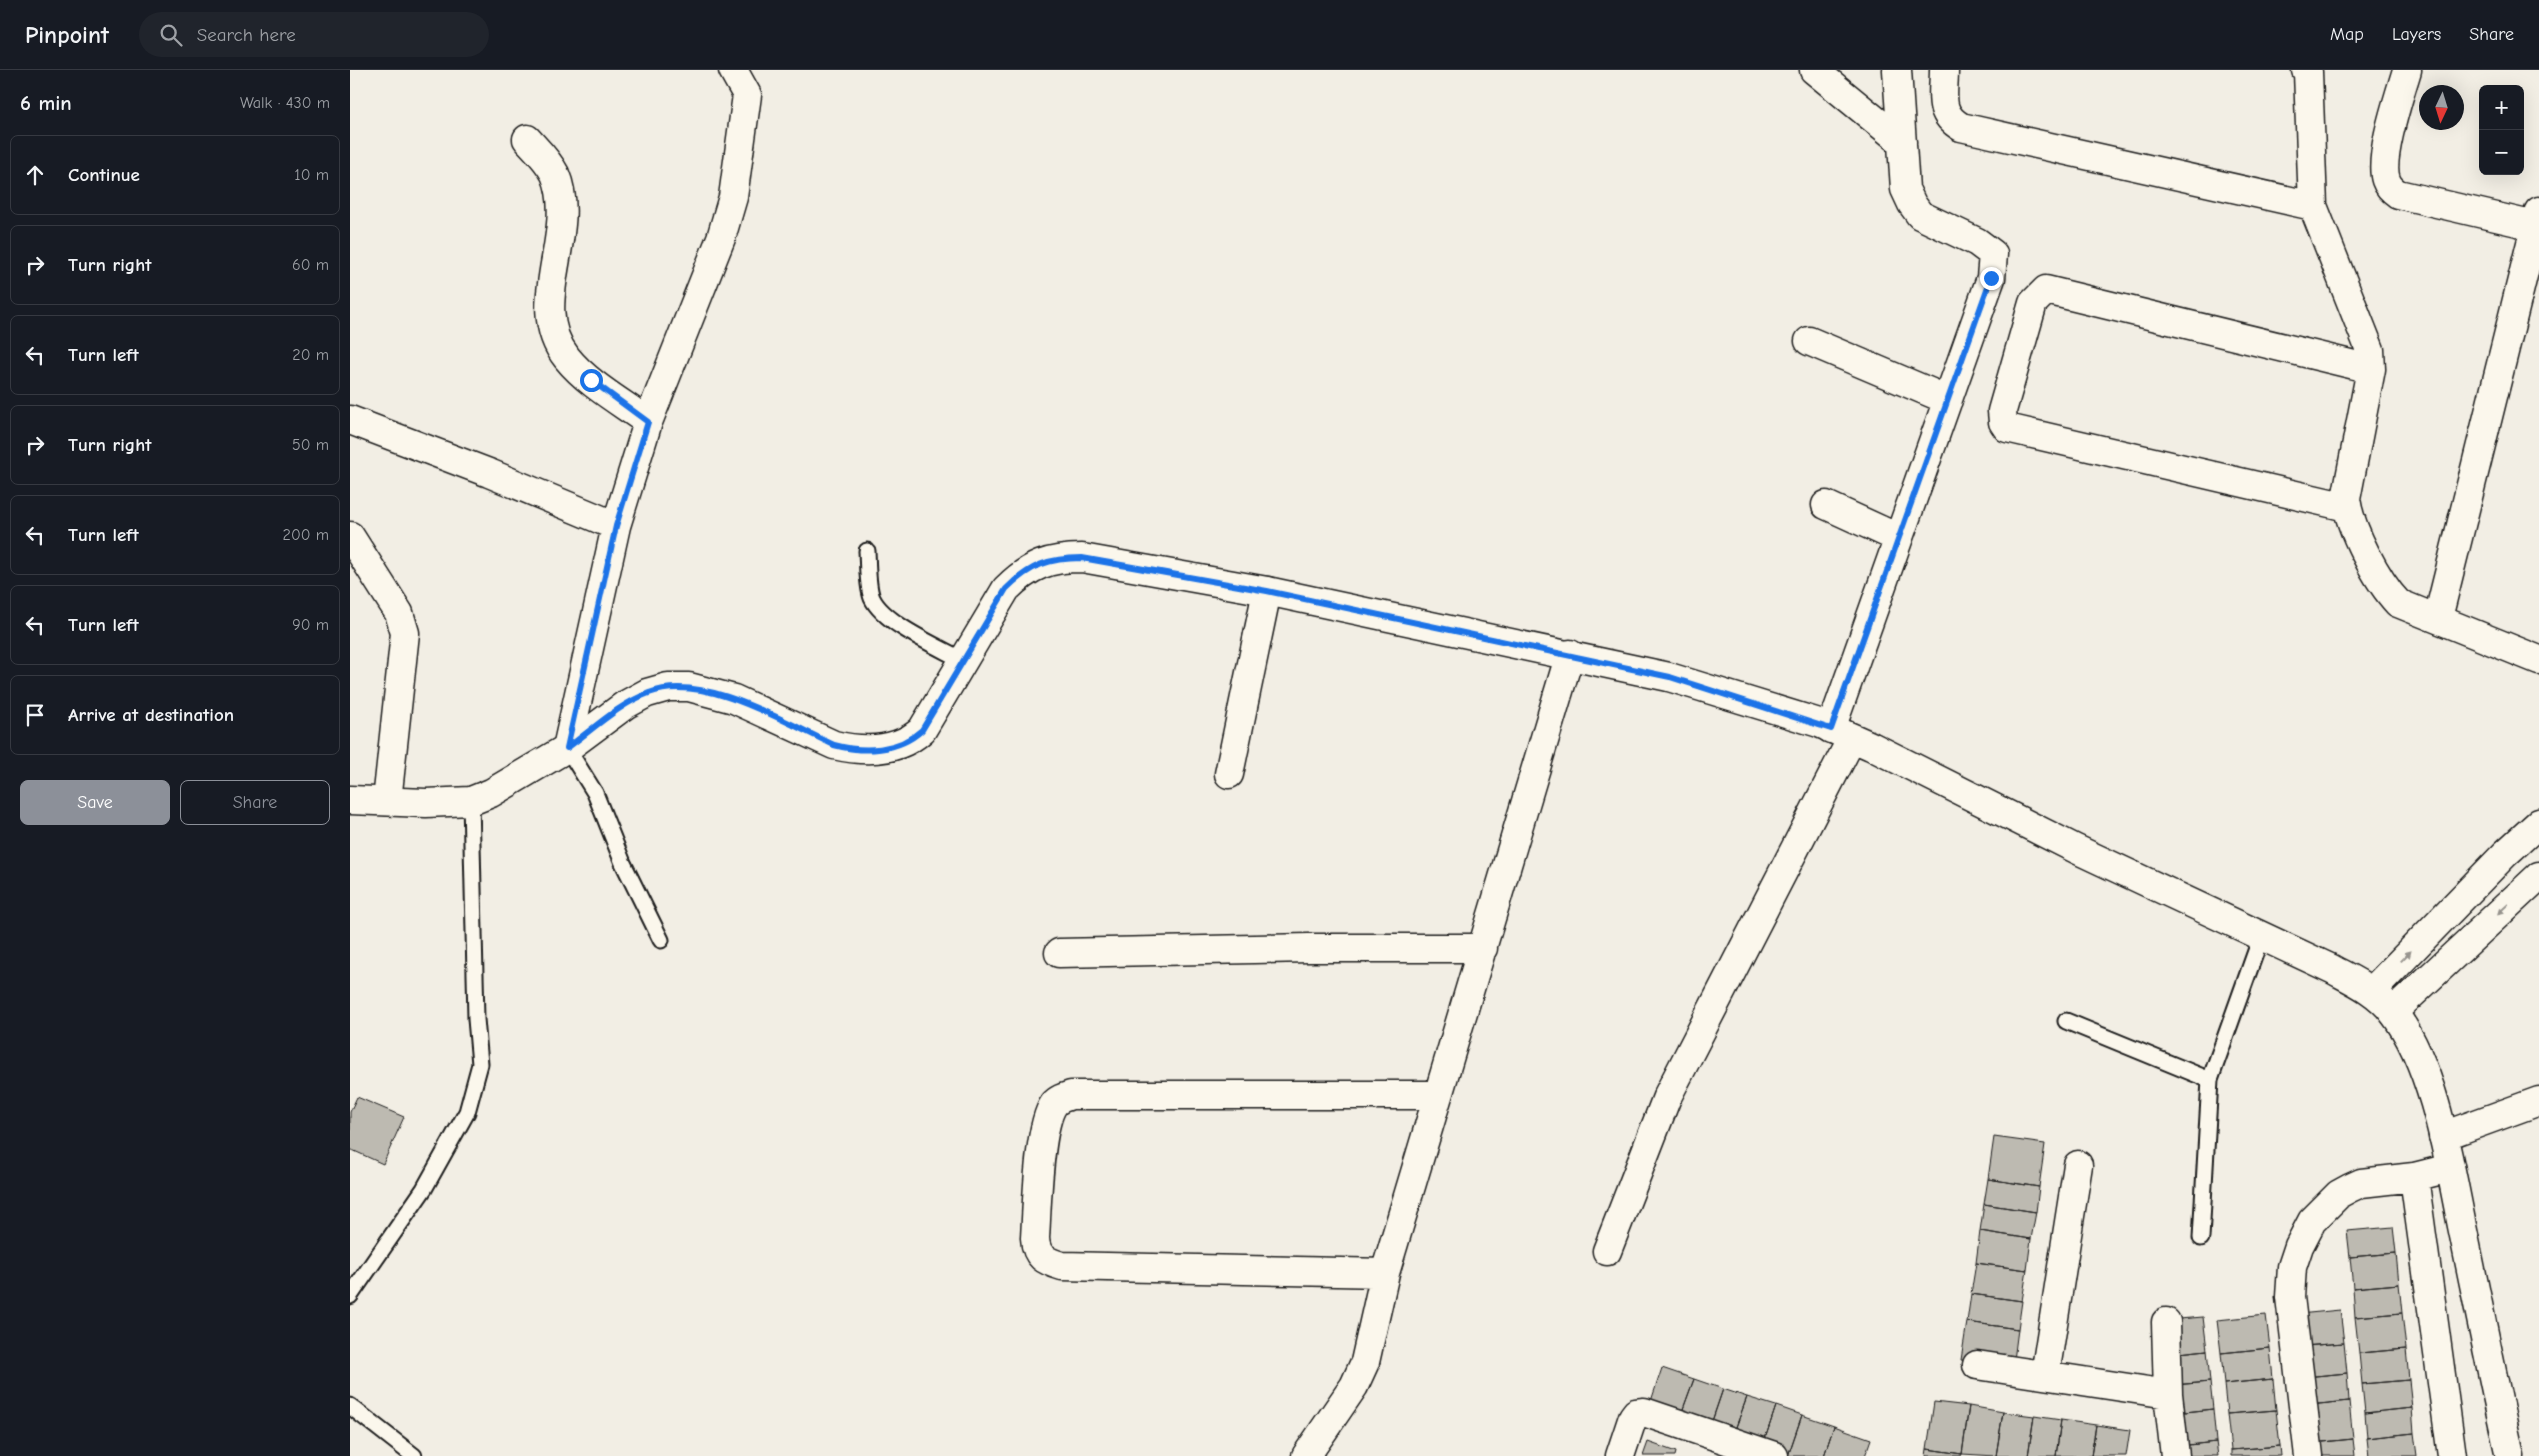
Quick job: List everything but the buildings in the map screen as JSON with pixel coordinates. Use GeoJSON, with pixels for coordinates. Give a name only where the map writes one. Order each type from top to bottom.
{"type":"FeatureCollection","features":[{"type":"Feature","properties":{"kind":"street"},"geometry":{"type":"LineString","coordinates":[[567,748],[616,526],[648,422],[721,238],[733,197],[747,95],[733,70]]}},
{"type":"Feature","properties":{"kind":"street"},"geometry":{"type":"LineString","coordinates":[[1814,70],[1902,142]]}},
{"type":"Feature","properties":{"kind":"street"},"geometry":{"type":"LineString","coordinates":[[1607,1251],[1667,1097],[1842,734],[1898,538],[1991,278],[1993,254],[1977,242],[1920,215],[1905,189],[1897,70]]}},
{"type":"Feature","properties":{"kind":"street"},"geometry":{"type":"LineString","coordinates":[[1944,70],[1944,111],[1949,120],[1961,127],[2313,206]]}},
{"type":"Feature","properties":{"kind":"street"},"geometry":{"type":"LineString","coordinates":[[2306,70],[2308,72],[2313,206],[2370,350],[2371,369],[2346,499],[2348,516],[2385,590],[2398,603],[2539,660]]}},
{"type":"Feature","properties":{"kind":"street"},"geometry":{"type":"LineString","coordinates":[[2407,70],[2386,149],[2385,179],[2391,189],[2398,194],[2537,218],[2438,618]]}},
{"type":"Feature","properties":{"kind":"street"},"geometry":{"type":"LineString","coordinates":[[527,139],[546,160],[555,174],[561,195],[563,218],[550,310],[555,337],[567,358],[591,380],[648,422]]}},
{"type":"Feature","properties":{"kind":"street"},"geometry":{"type":"LineString","coordinates":[[2347,507],[2007,428],[2003,422],[2002,411],[2033,304],[2046,290],[2371,369]]}},
{"type":"Feature","properties":{"kind":"street"},"geometry":{"type":"LineString","coordinates":[[1809,341],[1948,400]]}},
{"type":"Feature","properties":{"kind":"street"},"geometry":{"type":"LineString","coordinates":[[350,420],[489,473],[616,526]]}},
{"type":"Feature","properties":{"kind":"street"},"geometry":{"type":"LineString","coordinates":[[1826,505],[1898,538]]}},
{"type":"Feature","properties":{"kind":"street"},"geometry":{"type":"LineString","coordinates":[[350,536],[399,613],[405,633],[387,801]]}},
{"type":"Feature","properties":{"kind":"street"},"geometry":{"type":"LineString","coordinates":[[350,800],[426,803],[472,801],[491,793],[567,748],[625,705],[647,693],[668,687],[689,687],[734,699],[834,745],[850,749],[882,749],[912,739],[922,730],[1006,589],[1021,574],[1034,566],[1050,561],[1082,558],[1267,591],[1570,654],[1670,677],[1842,734],[2372,991],[2393,1012],[2410,1040],[2429,1086],[2450,1168],[2510,1456]]}},
{"type":"Feature","properties":{"kind":"street"},"geometry":{"type":"LineString","coordinates":[[1229,774],[1267,591]]}},
{"type":"Feature","properties":{"kind":"street"},"geometry":{"type":"LineString","coordinates":[[1306,1456],[1354,1386],[1365,1362],[1385,1273],[1570,654]]}},
{"type":"Feature","properties":{"kind":"street"},"geometry":{"type":"LineString","coordinates":[[2372,991],[2505,854],[2539,824]]}},
{"type":"Feature","properties":{"kind":"street"},"geometry":{"type":"LineString","coordinates":[[2393,1012],[2539,876]]}},
{"type":"Feature","properties":{"kind":"street"},"geometry":{"type":"LineString","coordinates":[[1059,953],[1309,948],[1483,948]]}},
{"type":"Feature","properties":{"kind":"street"},"geometry":{"type":"LineString","coordinates":[[1385,1273],[1062,1266],[1043,1260],[1035,1248],[1035,1238],[1042,1152],[1049,1115],[1054,1104],[1062,1098],[1071,1095],[1438,1096]]}},
{"type":"Feature","properties":{"kind":"street"},"geometry":{"type":"LineString","coordinates":[[2442,1136],[2539,1101]]}},
{"type":"Feature","properties":{"kind":"street"},"geometry":{"type":"LineString","coordinates":[[2045,1375],[2078,1165]]}},
{"type":"Feature","properties":{"kind":"street"},"geometry":{"type":"LineString","coordinates":[[2308,1456],[2290,1297],[2292,1266],[2299,1246],[2312,1221],[2339,1194],[2361,1183],[2414,1176],[2450,1168]]}},
{"type":"Feature","properties":{"kind":"street"},"geometry":{"type":"LineString","coordinates":[[2414,1176],[2452,1456]]}},
{"type":"Feature","properties":{"kind":"street"},"geometry":{"type":"LineString","coordinates":[[2166,1322],[2168,1394],[2175,1456]]}},
{"type":"Feature","properties":{"kind":"street"},"geometry":{"type":"LineString","coordinates":[[1977,1365],[2168,1394]]}},
{"type":"Feature","properties":{"kind":"street"},"geometry":{"type":"LineString","coordinates":[[1620,1456],[1633,1417],[1644,1412],[1767,1455]]}},
{"type":"Feature","properties":{"kind":"lane"},"geometry":{"type":"LineString","coordinates":[[867,551],[871,595],[876,605],[891,620],[964,661]]}},
{"type":"Feature","properties":{"kind":"lane"},"geometry":{"type":"LineString","coordinates":[[567,748],[595,793],[623,863],[661,940]]}},
{"type":"Feature","properties":{"kind":"lane"},"geometry":{"type":"LineString","coordinates":[[350,1296],[429,1180],[467,1112],[480,1064],[476,1019],[472,801]]}},
{"type":"Feature","properties":{"kind":"lane"},"geometry":{"type":"LineString","coordinates":[[2201,1238],[2210,1080],[2261,937]]}},
{"type":"Feature","properties":{"kind":"lane"},"geometry":{"type":"LineString","coordinates":[[2066,1021],[2210,1080]]}},
{"type":"Feature","properties":{"kind":"lane"},"geometry":{"type":"LineString","coordinates":[[350,1406],[414,1456]]}},
{"type":"Feature","properties":{"kind":"route"},"geometry":{"type":"LineString","coordinates":[[591,380],[648,422],[616,526],[603,594],[567,748],[625,705],[647,693],[668,687],[689,687],[734,699],[834,745],[850,749],[882,749],[904,743],[922,730],[1006,589],[1021,574],[1034,566],[1067,558],[1082,558],[1267,591],[1570,654],[1670,677],[1831,729],[1991,278]]}}]}
